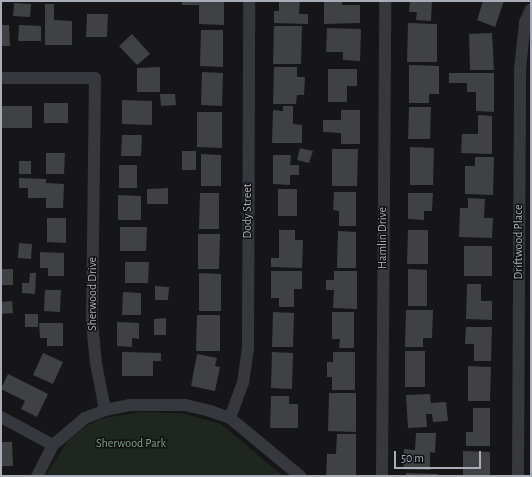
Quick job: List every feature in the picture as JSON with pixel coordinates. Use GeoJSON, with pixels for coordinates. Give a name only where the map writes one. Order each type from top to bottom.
{"type":"FeatureCollection","features":[{"type":"Feature","properties":{"kind":"street","name":"Dody Street"},"geometry":{"type":"LineString","coordinates":[[230,418],[243,383],[248,348],[249,1]]}},
{"type":"Feature","properties":{"kind":"street","name":"Hamlin Drive"},"geometry":{"type":"LineString","coordinates":[[382,476],[385,1]]}},
{"type":"Feature","properties":{"kind":"street","name":"Driftwood Place"},"geometry":{"type":"LineString","coordinates":[[518,476],[520,70],[525,22],[531,9]]}},
{"type":"Feature","properties":{"kind":"street","name":"Sherwood Drive"},"geometry":{"type":"LineString","coordinates":[[1,78],[95,78],[92,323],[96,363],[105,410]]}},
{"type":"Feature","properties":{"kind":"street"},"geometry":{"type":"LineString","coordinates":[[37,476],[53,445],[80,422],[105,410],[130,405],[185,405],[230,418],[300,476]]}},
{"type":"Feature","properties":{"kind":"street"},"geometry":{"type":"LineString","coordinates":[[1,417],[53,445]]}},
{"type":"Feature","properties":{"kind":"green space","name":"Sherwood Park"},"geometry":{"type":"Polygon","coordinates":[[[139,412],[181,413],[221,424],[283,476],[45,476],[67,442],[83,428],[100,419],[139,412]]]}},
{"type":"Feature","properties":{"kind":"building"},"geometry":{"type":"Polygon","coordinates":[[[182,1],[224,1],[224,25],[199,24],[199,5],[182,5],[182,1]]]}},
{"type":"Feature","properties":{"kind":"building"},"geometry":{"type":"Polygon","coordinates":[[[279,1],[300,1],[299,14],[308,14],[308,24],[274,23],[274,11],[279,11],[279,1]]]}},
{"type":"Feature","properties":{"kind":"building"},"geometry":{"type":"Polygon","coordinates":[[[324,1],[342,1],[342,5],[360,5],[360,23],[324,24],[324,1]]]}},
{"type":"Feature","properties":{"kind":"building"},"geometry":{"type":"Polygon","coordinates":[[[410,1],[432,1],[431,21],[416,20],[417,12],[409,12],[410,1]]]}},
{"type":"Feature","properties":{"kind":"building"},"geometry":{"type":"Polygon","coordinates":[[[483,1],[504,1],[495,27],[477,20],[483,1]]]}},
{"type":"Feature","properties":{"kind":"building"},"geometry":{"type":"Polygon","coordinates":[[[14,3],[31,4],[30,17],[13,16],[14,3]]]}},
{"type":"Feature","properties":{"kind":"building"},"geometry":{"type":"Polygon","coordinates":[[[45,4],[54,4],[54,20],[72,21],[72,45],[45,45],[45,4]]]}},
{"type":"Feature","properties":{"kind":"building"},"geometry":{"type":"Polygon","coordinates":[[[87,14],[108,14],[107,37],[86,37],[87,14]]]}},
{"type":"Feature","properties":{"kind":"building"},"geometry":{"type":"Polygon","coordinates":[[[408,23],[437,24],[437,62],[407,62],[408,23]]]}},
{"type":"Feature","properties":{"kind":"building"},"geometry":{"type":"Polygon","coordinates":[[[1,25],[9,25],[10,46],[1,46],[1,25]]]}},
{"type":"Feature","properties":{"kind":"building"},"geometry":{"type":"Polygon","coordinates":[[[19,25],[41,26],[41,41],[18,41],[19,25]]]}},
{"type":"Feature","properties":{"kind":"building"},"geometry":{"type":"Polygon","coordinates":[[[274,26],[302,26],[301,64],[273,64],[274,26]]]}},
{"type":"Feature","properties":{"kind":"building"},"geometry":{"type":"Polygon","coordinates":[[[327,28],[361,29],[360,61],[343,60],[343,52],[326,52],[327,28]]]}},
{"type":"Feature","properties":{"kind":"building"},"geometry":{"type":"Polygon","coordinates":[[[201,30],[223,30],[223,67],[200,66],[201,30]]]}},
{"type":"Feature","properties":{"kind":"building"},"geometry":{"type":"Polygon","coordinates":[[[492,33],[494,70],[470,70],[469,34],[492,33]]]}},
{"type":"Feature","properties":{"kind":"building"},"geometry":{"type":"Polygon","coordinates":[[[132,34],[150,54],[137,65],[119,46],[132,34]]]}},
{"type":"Feature","properties":{"kind":"building"},"geometry":{"type":"Polygon","coordinates":[[[409,65],[439,66],[439,94],[429,94],[429,103],[409,103],[409,65]]]}},
{"type":"Feature","properties":{"kind":"building"},"geometry":{"type":"Polygon","coordinates":[[[160,67],[160,92],[137,92],[137,68],[160,67]]]}},
{"type":"Feature","properties":{"kind":"building"},"geometry":{"type":"Polygon","coordinates":[[[274,67],[297,67],[297,77],[305,77],[304,95],[297,95],[296,104],[273,104],[274,67]]]}},
{"type":"Feature","properties":{"kind":"building"},"geometry":{"type":"Polygon","coordinates":[[[328,69],[357,69],[357,86],[347,86],[347,102],[328,102],[328,69]]]}},
{"type":"Feature","properties":{"kind":"building"},"geometry":{"type":"Polygon","coordinates":[[[202,72],[223,73],[222,106],[201,105],[202,72]]]}},
{"type":"Feature","properties":{"kind":"building"},"geometry":{"type":"Polygon","coordinates":[[[449,73],[494,73],[494,112],[476,111],[476,92],[467,92],[467,83],[449,83],[449,73]]]}},
{"type":"Feature","properties":{"kind":"building"},"geometry":{"type":"Polygon","coordinates":[[[160,94],[175,94],[176,105],[161,106],[160,94]]]}},
{"type":"Feature","properties":{"kind":"building"},"geometry":{"type":"Polygon","coordinates":[[[122,100],[152,101],[152,125],[122,124],[122,100]]]}},
{"type":"Feature","properties":{"kind":"building"},"geometry":{"type":"Polygon","coordinates":[[[44,103],[68,103],[68,123],[44,123],[44,103]]]}},
{"type":"Feature","properties":{"kind":"building"},"geometry":{"type":"Polygon","coordinates":[[[1,106],[32,106],[32,128],[1,128],[1,106]]]}},
{"type":"Feature","properties":{"kind":"building"},"geometry":{"type":"Polygon","coordinates":[[[283,106],[293,106],[293,124],[302,125],[302,143],[272,143],[273,110],[283,111],[283,106]]]}},
{"type":"Feature","properties":{"kind":"building"},"geometry":{"type":"Polygon","coordinates":[[[409,107],[431,107],[430,139],[408,139],[409,107]]]}},
{"type":"Feature","properties":{"kind":"building"},"geometry":{"type":"Polygon","coordinates":[[[341,110],[360,110],[360,144],[341,144],[341,133],[323,132],[323,120],[341,120],[341,110]]]}},
{"type":"Feature","properties":{"kind":"building"},"geometry":{"type":"Polygon","coordinates":[[[197,112],[222,112],[222,148],[197,147],[197,112]]]}},
{"type":"Feature","properties":{"kind":"building"},"geometry":{"type":"Polygon","coordinates":[[[478,115],[492,116],[492,154],[461,153],[462,134],[478,134],[478,115]]]}},
{"type":"Feature","properties":{"kind":"building"},"geometry":{"type":"Polygon","coordinates":[[[122,135],[142,135],[141,156],[121,156],[122,135]]]}},
{"type":"Feature","properties":{"kind":"building"},"geometry":{"type":"Polygon","coordinates":[[[410,147],[434,148],[433,185],[410,185],[410,147]]]}},
{"type":"Feature","properties":{"kind":"building"},"geometry":{"type":"Polygon","coordinates":[[[300,148],[313,151],[309,163],[297,160],[300,148]]]}},
{"type":"Feature","properties":{"kind":"building"},"geometry":{"type":"Polygon","coordinates":[[[332,149],[358,149],[357,186],[332,186],[332,149]]]}},
{"type":"Feature","properties":{"kind":"building"},"geometry":{"type":"Polygon","coordinates":[[[182,151],[196,151],[196,170],[182,170],[182,151]]]}},
{"type":"Feature","properties":{"kind":"building"},"geometry":{"type":"Polygon","coordinates":[[[46,153],[65,153],[64,174],[46,174],[46,153]]]}},
{"type":"Feature","properties":{"kind":"building"},"geometry":{"type":"Polygon","coordinates":[[[201,154],[221,155],[221,186],[201,186],[201,154]]]}},
{"type":"Feature","properties":{"kind":"building"},"geometry":{"type":"Polygon","coordinates":[[[273,155],[291,155],[290,165],[299,165],[299,175],[290,175],[290,185],[273,184],[273,155]]]}},
{"type":"Feature","properties":{"kind":"building"},"geometry":{"type":"Polygon","coordinates":[[[475,157],[494,157],[493,195],[465,194],[465,166],[475,166],[475,157]]]}},
{"type":"Feature","properties":{"kind":"building"},"geometry":{"type":"Polygon","coordinates":[[[19,161],[31,161],[31,174],[19,174],[19,161]]]}},
{"type":"Feature","properties":{"kind":"building"},"geometry":{"type":"Polygon","coordinates":[[[119,165],[137,165],[137,188],[119,188],[119,165]]]}},
{"type":"Feature","properties":{"kind":"building"},"geometry":{"type":"Polygon","coordinates":[[[19,178],[46,179],[46,183],[64,184],[63,208],[46,208],[46,198],[28,198],[28,188],[19,188],[19,178]]]}},
{"type":"Feature","properties":{"kind":"building"},"geometry":{"type":"Polygon","coordinates":[[[168,188],[168,204],[147,204],[147,189],[168,188]]]}},
{"type":"Feature","properties":{"kind":"building"},"geometry":{"type":"Polygon","coordinates":[[[278,189],[297,189],[297,216],[278,216],[278,189]]]}},
{"type":"Feature","properties":{"kind":"building"},"geometry":{"type":"Polygon","coordinates":[[[334,192],[356,192],[356,226],[339,226],[339,211],[333,210],[334,192]]]}},
{"type":"Feature","properties":{"kind":"building"},"geometry":{"type":"Polygon","coordinates":[[[200,193],[219,193],[219,229],[199,229],[200,193]]]}},
{"type":"Feature","properties":{"kind":"building"},"geometry":{"type":"Polygon","coordinates":[[[408,193],[433,193],[432,211],[424,211],[424,220],[408,219],[408,193]]]}},
{"type":"Feature","properties":{"kind":"building"},"geometry":{"type":"Polygon","coordinates":[[[118,195],[141,196],[141,220],[118,220],[118,195]]]}},
{"type":"Feature","properties":{"kind":"building"},"geometry":{"type":"Polygon","coordinates":[[[468,198],[485,199],[484,218],[493,218],[492,238],[459,237],[460,208],[468,208],[468,198]]]}},
{"type":"Feature","properties":{"kind":"building"},"geometry":{"type":"Polygon","coordinates":[[[47,218],[66,218],[66,243],[47,242],[47,218]]]}},
{"type":"Feature","properties":{"kind":"building"},"geometry":{"type":"Polygon","coordinates":[[[120,227],[147,227],[146,251],[120,251],[120,227]]]}},
{"type":"Feature","properties":{"kind":"building"},"geometry":{"type":"Polygon","coordinates":[[[279,230],[295,230],[295,240],[303,240],[302,268],[271,267],[271,258],[279,258],[279,230]]]}},
{"type":"Feature","properties":{"kind":"building"},"geometry":{"type":"Polygon","coordinates":[[[408,230],[428,230],[428,264],[407,264],[408,230]]]}},
{"type":"Feature","properties":{"kind":"building"},"geometry":{"type":"Polygon","coordinates":[[[338,231],[356,232],[356,268],[337,268],[338,231]]]}},
{"type":"Feature","properties":{"kind":"building"},"geometry":{"type":"Polygon","coordinates":[[[198,234],[220,234],[219,269],[198,269],[198,234]]]}},
{"type":"Feature","properties":{"kind":"building"},"geometry":{"type":"Polygon","coordinates":[[[19,243],[32,244],[31,259],[18,258],[19,243]]]}},
{"type":"Feature","properties":{"kind":"building"},"geometry":{"type":"Polygon","coordinates":[[[464,246],[492,246],[492,276],[464,276],[464,246]]]}},
{"type":"Feature","properties":{"kind":"building"},"geometry":{"type":"Polygon","coordinates":[[[40,252],[64,253],[64,276],[48,276],[48,268],[40,268],[40,252]]]}},
{"type":"Feature","properties":{"kind":"building"},"geometry":{"type":"Polygon","coordinates":[[[125,262],[149,262],[148,283],[125,283],[125,262]]]}},
{"type":"Feature","properties":{"kind":"building"},"geometry":{"type":"Polygon","coordinates":[[[1,269],[13,269],[13,285],[1,285],[1,269]]]}},
{"type":"Feature","properties":{"kind":"building"},"geometry":{"type":"Polygon","coordinates":[[[408,269],[427,270],[427,306],[408,306],[408,269]]]}},
{"type":"Feature","properties":{"kind":"building"},"geometry":{"type":"Polygon","coordinates":[[[271,271],[302,271],[302,289],[294,289],[294,307],[279,307],[279,298],[271,298],[271,271]]]}},
{"type":"Feature","properties":{"kind":"building"},"geometry":{"type":"Polygon","coordinates":[[[334,271],[357,271],[357,309],[333,308],[334,290],[326,290],[326,280],[334,280],[334,271]]]}},
{"type":"Feature","properties":{"kind":"building"},"geometry":{"type":"Polygon","coordinates":[[[30,273],[36,273],[35,294],[22,293],[22,283],[29,283],[30,273]]]}},
{"type":"Feature","properties":{"kind":"building"},"geometry":{"type":"Polygon","coordinates":[[[199,273],[221,274],[221,311],[199,311],[199,273]]]}},
{"type":"Feature","properties":{"kind":"building"},"geometry":{"type":"Polygon","coordinates":[[[467,284],[481,284],[481,301],[492,301],[492,320],[466,319],[467,284]]]}},
{"type":"Feature","properties":{"kind":"building"},"geometry":{"type":"Polygon","coordinates":[[[155,286],[169,287],[168,300],[155,300],[155,286]]]}},
{"type":"Feature","properties":{"kind":"building"},"geometry":{"type":"Polygon","coordinates":[[[45,290],[61,290],[60,312],[44,311],[45,290]]]}},
{"type":"Feature","properties":{"kind":"building"},"geometry":{"type":"Polygon","coordinates":[[[123,292],[141,293],[141,315],[122,315],[123,292]]]}},
{"type":"Feature","properties":{"kind":"building"},"geometry":{"type":"Polygon","coordinates":[[[12,301],[13,313],[1,314],[1,302],[12,301]]]}},
{"type":"Feature","properties":{"kind":"building"},"geometry":{"type":"Polygon","coordinates":[[[406,310],[433,310],[432,338],[423,338],[423,347],[405,347],[406,310]]]}},
{"type":"Feature","properties":{"kind":"building"},"geometry":{"type":"Polygon","coordinates":[[[273,312],[294,313],[293,347],[272,347],[273,312]]]}},
{"type":"Feature","properties":{"kind":"building"},"geometry":{"type":"Polygon","coordinates":[[[332,312],[354,312],[354,348],[339,348],[340,339],[332,339],[332,312]]]}},
{"type":"Feature","properties":{"kind":"building"},"geometry":{"type":"Polygon","coordinates":[[[25,314],[38,314],[38,327],[25,327],[25,314]]]}},
{"type":"Feature","properties":{"kind":"building"},"geometry":{"type":"Polygon","coordinates":[[[197,315],[220,315],[220,351],[196,351],[197,315]]]}},
{"type":"Feature","properties":{"kind":"building"},"geometry":{"type":"Polygon","coordinates":[[[166,318],[166,335],[154,335],[154,319],[166,318]]]}},
{"type":"Feature","properties":{"kind":"building"},"geometry":{"type":"Polygon","coordinates":[[[117,322],[139,323],[139,339],[132,338],[132,347],[117,346],[117,322]]]}},
{"type":"Feature","properties":{"kind":"building"},"geometry":{"type":"Polygon","coordinates":[[[39,323],[63,323],[63,346],[47,346],[47,338],[40,338],[39,323]]]}},
{"type":"Feature","properties":{"kind":"building"},"geometry":{"type":"Polygon","coordinates":[[[466,327],[492,327],[491,361],[474,361],[474,344],[465,344],[466,327]]]}},
{"type":"Feature","properties":{"kind":"building"},"geometry":{"type":"Polygon","coordinates":[[[405,351],[425,351],[425,387],[405,387],[405,351]]]}},
{"type":"Feature","properties":{"kind":"building"},"geometry":{"type":"Polygon","coordinates":[[[122,352],[161,353],[161,361],[153,361],[153,376],[122,376],[122,352]]]}},
{"type":"Feature","properties":{"kind":"building"},"geometry":{"type":"Polygon","coordinates":[[[272,352],[293,353],[292,389],[271,388],[272,352]]]}},
{"type":"Feature","properties":{"kind":"building"},"geometry":{"type":"Polygon","coordinates":[[[333,352],[355,352],[355,390],[332,390],[332,377],[327,377],[327,362],[333,362],[333,352]]]}},
{"type":"Feature","properties":{"kind":"building"},"geometry":{"type":"Polygon","coordinates":[[[43,353],[63,362],[53,384],[33,375],[43,353]]]}},
{"type":"Feature","properties":{"kind":"building"},"geometry":{"type":"Polygon","coordinates":[[[197,354],[217,358],[215,366],[220,367],[215,391],[191,386],[197,354]]]}},
{"type":"Feature","properties":{"kind":"building"},"geometry":{"type":"Polygon","coordinates":[[[468,366],[491,367],[490,401],[468,401],[468,366]]]}},
{"type":"Feature","properties":{"kind":"building"},"geometry":{"type":"Polygon","coordinates":[[[8,374],[48,394],[37,417],[21,409],[25,401],[1,389],[8,374]]]}},
{"type":"Feature","properties":{"kind":"building"},"geometry":{"type":"Polygon","coordinates":[[[329,393],[356,393],[356,432],[328,431],[329,393]]]}},
{"type":"Feature","properties":{"kind":"building"},"geometry":{"type":"Polygon","coordinates":[[[430,394],[431,403],[446,402],[448,421],[433,422],[432,414],[426,414],[427,427],[408,428],[406,395],[430,394]]]}},
{"type":"Feature","properties":{"kind":"building"},"geometry":{"type":"Polygon","coordinates":[[[271,396],[289,396],[289,404],[298,404],[298,428],[270,428],[271,396]]]}},
{"type":"Feature","properties":{"kind":"building"},"geometry":{"type":"Polygon","coordinates":[[[473,408],[490,408],[490,446],[466,446],[466,432],[473,432],[473,408]]]}},
{"type":"Feature","properties":{"kind":"building"},"geometry":{"type":"Polygon","coordinates":[[[416,433],[436,433],[435,453],[430,452],[430,470],[403,469],[404,449],[415,450],[416,433]]]}},
{"type":"Feature","properties":{"kind":"building"},"geometry":{"type":"Polygon","coordinates":[[[337,434],[356,434],[356,476],[326,476],[327,454],[336,454],[337,434]]]}},
{"type":"Feature","properties":{"kind":"building"},"geometry":{"type":"Polygon","coordinates":[[[1,442],[12,442],[13,466],[1,466],[1,442]]]}},
{"type":"Feature","properties":{"kind":"building"},"geometry":{"type":"Polygon","coordinates":[[[463,451],[490,452],[490,476],[463,476],[463,451]]]}},
{"type":"Feature","properties":{"kind":"building"},"geometry":{"type":"Polygon","coordinates":[[[406,473],[438,474],[438,476],[406,476],[406,473]]]}}]}
